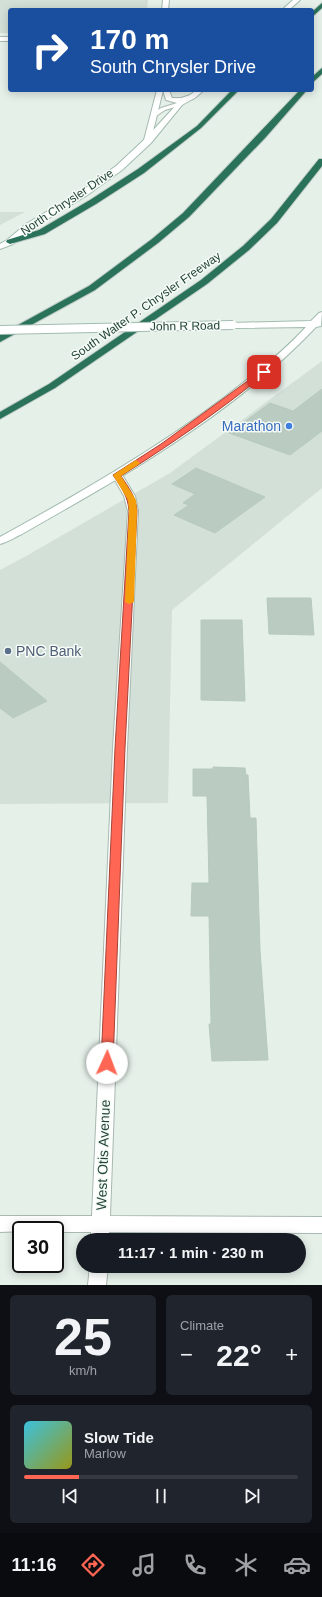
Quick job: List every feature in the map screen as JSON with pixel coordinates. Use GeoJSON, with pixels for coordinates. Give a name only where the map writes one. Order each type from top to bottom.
{"type":"FeatureCollection","features":[{"type":"Feature","properties":{"kind":"highway"},"geometry":{"type":"LineString","coordinates":[[314,13],[322,5]]}},
{"type":"Feature","properties":{"kind":"highway"},"geometry":{"type":"LineString","coordinates":[[314,79],[322,70]]}},
{"type":"Feature","properties":{"kind":"highway"},"geometry":{"type":"LineString","coordinates":[[10,242],[42,232],[141,171],[199,127],[234,92]]}},
{"type":"Feature","properties":{"kind":"highway"},"geometry":{"type":"LineString","coordinates":[[0,339],[92,288],[176,224],[262,136],[302,92]]}},
{"type":"Feature","properties":{"kind":"highway","name":"South Walter P. Chrysler Freeway"},"geometry":{"type":"LineString","coordinates":[[0,416],[52,386],[204,282],[246,248],[274,221],[322,161]]}},
{"type":"Feature","properties":{"kind":"main road"},"geometry":{"type":"LineString","coordinates":[[287,8],[297,0]]}},
{"type":"Feature","properties":{"kind":"main road"},"geometry":{"type":"LineString","coordinates":[[142,146],[147,140],[160,92]]}},
{"type":"Feature","properties":{"kind":"main road"},"geometry":{"type":"LineString","coordinates":[[166,92],[168,99],[173,100],[183,101],[194,96]]}},
{"type":"Feature","properties":{"kind":"main road","name":"North Chrysler Drive"},"geometry":{"type":"LineString","coordinates":[[0,247],[10,242],[29,226],[83,194],[119,168],[148,141],[180,104],[199,92]]}},
{"type":"Feature","properties":{"kind":"main road"},"geometry":{"type":"LineString","coordinates":[[154,115],[163,109],[180,104]]}},
{"type":"Feature","properties":{"kind":"main road"},"geometry":{"type":"LineString","coordinates":[[0,541],[117,475],[164,445],[239,391],[318,324],[322,316]]}},
{"type":"Feature","properties":{"kind":"main road","name":"John R Road"},"geometry":{"type":"LineString","coordinates":[[0,330],[318,324]]}},
{"type":"Feature","properties":{"kind":"main road","name":"West Otis Avenue"},"geometry":{"type":"LineString","coordinates":[[100,1232],[120,748],[133,511],[130,495],[117,475]]}},
{"type":"Feature","properties":{"kind":"main road"},"geometry":{"type":"LineString","coordinates":[[0,1224],[100,1232],[322,1225]]}},
{"type":"Feature","properties":{"kind":"main road"},"geometry":{"type":"LineString","coordinates":[[97,1285],[98,1273]]}},
{"type":"Feature","properties":{"kind":"shaded area"},"geometry":{"type":"Polygon","coordinates":[[[0,0],[148,0],[147,8],[8,8],[8,33],[0,33],[0,0]]]}},
{"type":"Feature","properties":{"kind":"shaded area"},"geometry":{"type":"Polygon","coordinates":[[[0,212],[25,212],[0,225],[0,212]]]}},
{"type":"Feature","properties":{"kind":"shaded area"},"geometry":{"type":"Polygon","coordinates":[[[322,361],[322,488],[172,610],[168,803],[0,804],[0,570],[170,473],[322,361]]]}},
{"type":"Feature","properties":{"kind":"building"},"geometry":{"type":"Polygon","coordinates":[[[322,389],[322,431],[290,455],[229,433],[270,403],[293,411],[322,389]]]}},
{"type":"Feature","properties":{"kind":"building"},"geometry":{"type":"Polygon","coordinates":[[[196,468],[265,497],[215,533],[174,515],[189,505],[183,503],[195,494],[172,484],[196,468]]]}},
{"type":"Feature","properties":{"kind":"building"},"geometry":{"type":"Polygon","coordinates":[[[267,598],[311,598],[314,635],[269,634],[267,598]]]}},
{"type":"Feature","properties":{"kind":"building"},"geometry":{"type":"Polygon","coordinates":[[[201,620],[242,620],[245,701],[201,700],[201,620]]]}},
{"type":"Feature","properties":{"kind":"building"},"geometry":{"type":"Polygon","coordinates":[[[0,662],[47,701],[13,718],[0,708],[0,662]]]}},
{"type":"Feature","properties":{"kind":"building"},"geometry":{"type":"Polygon","coordinates":[[[213,767],[245,768],[246,775],[248,775],[250,818],[256,818],[260,950],[268,1060],[212,1061],[209,1024],[211,1024],[209,916],[191,916],[192,883],[209,883],[207,796],[193,796],[193,769],[213,769],[213,767]]]}},
{"type":"Feature","properties":{"kind":"slow traffic"},"geometry":{"type":"LineString","coordinates":[[129,602],[133,511],[132,500],[117,475],[136,463]]}},
{"type":"Feature","properties":{"kind":"place","name":"Marathon"},"geometry":{"type":"Point","coordinates":[289,426]}},
{"type":"Feature","properties":{"kind":"place","name":"PNC Bank"},"geometry":{"type":"Point","coordinates":[8,651]}},
{"type":"Feature","properties":{"kind":"route"},"geometry":{"type":"LineString","coordinates":[[107,1063],[120,748],[127,645],[133,511],[130,495],[117,475],[164,445],[264,372]]}}]}
